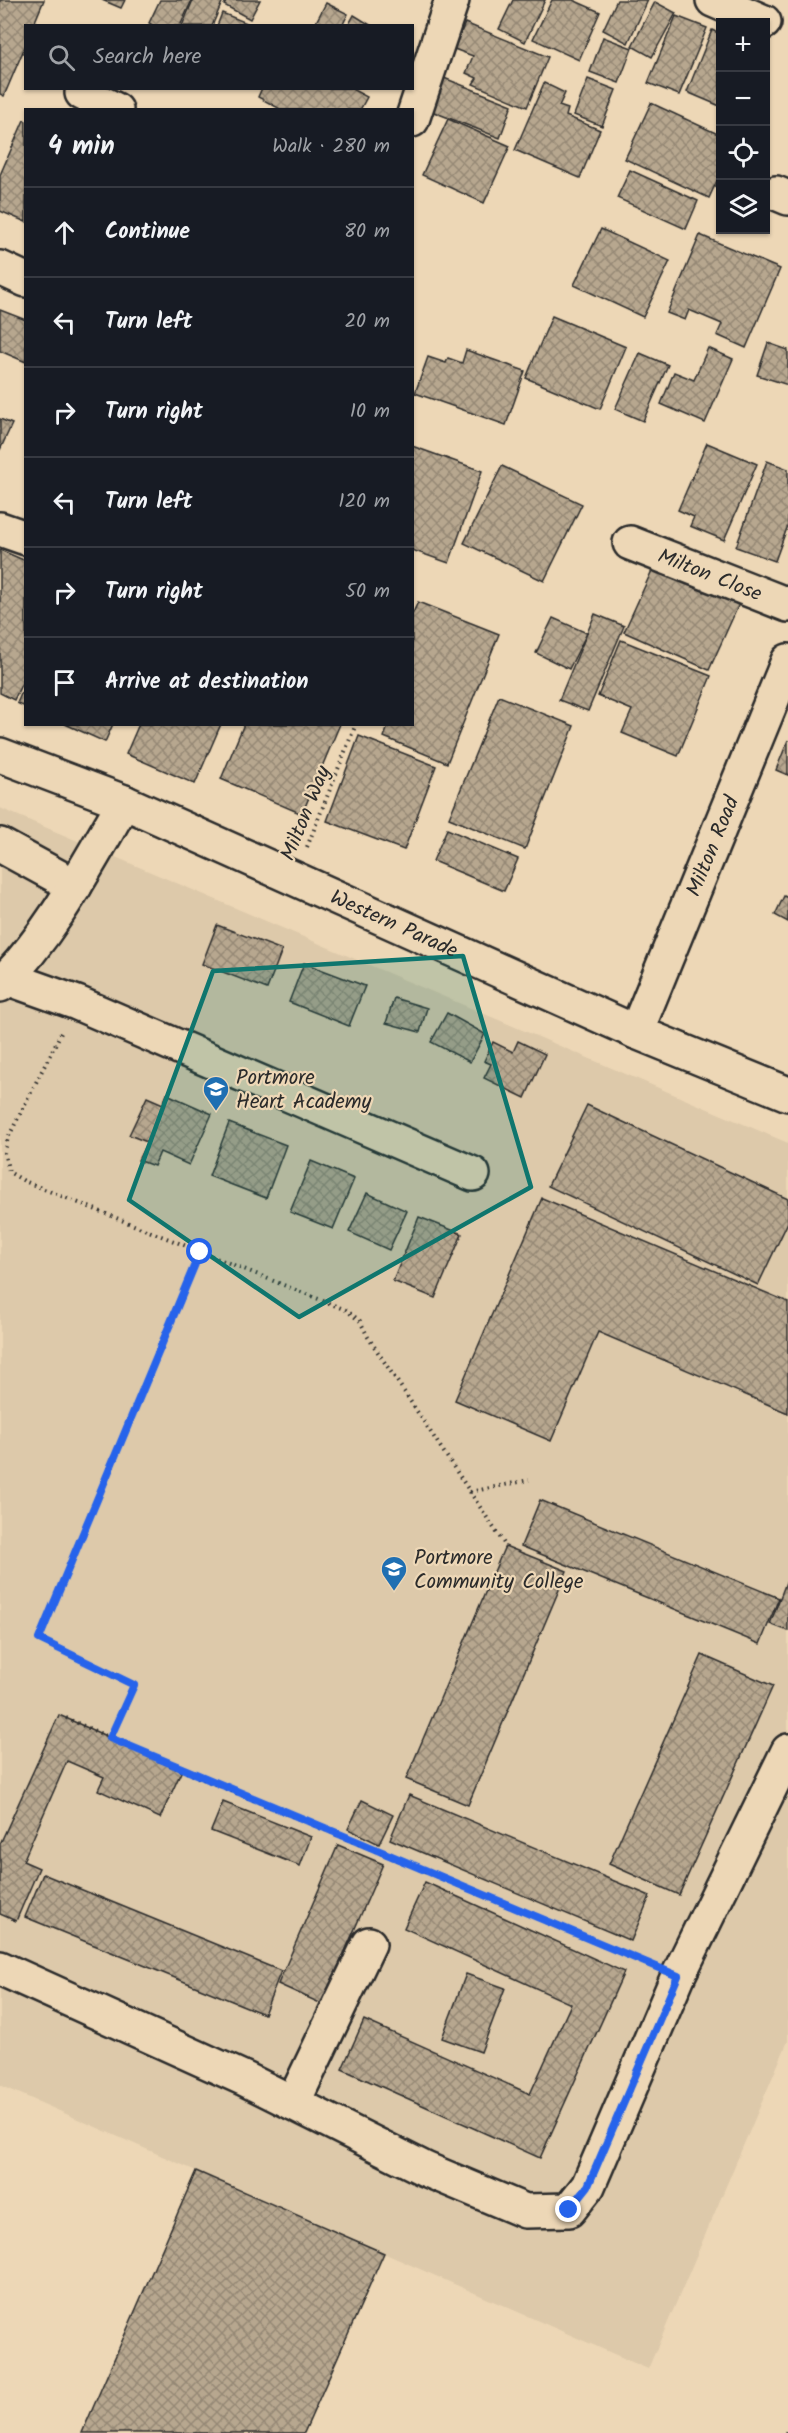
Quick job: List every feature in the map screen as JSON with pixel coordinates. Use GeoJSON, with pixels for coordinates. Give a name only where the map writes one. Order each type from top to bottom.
{"type":"FeatureCollection","features":[{"type":"Feature","properties":{"kind":"street"},"geometry":{"type":"LineString","coordinates":[[414,114],[452,0]]}},
{"type":"Feature","properties":{"kind":"street"},"geometry":{"type":"LineString","coordinates":[[713,0],[754,18]]}},
{"type":"Feature","properties":{"kind":"street"},"geometry":{"type":"LineString","coordinates":[[770,25],[788,33]]}},
{"type":"Feature","properties":{"kind":"street"},"geometry":{"type":"LineString","coordinates":[[82,93],[112,108]]}},
{"type":"Feature","properties":{"kind":"street"},"geometry":{"type":"LineString","coordinates":[[0,268],[24,279]]}},
{"type":"Feature","properties":{"kind":"street"},"geometry":{"type":"LineString","coordinates":[[0,529],[24,537]]}},
{"type":"Feature","properties":{"kind":"street","name":"Milton Close"},"geometry":{"type":"LineString","coordinates":[[630,543],[788,605]]}},
{"type":"Feature","properties":{"kind":"street","name":"Milton Road"},"geometry":{"type":"LineString","coordinates":[[636,1032],[788,661]]}},
{"type":"Feature","properties":{"kind":"street","name":"Western Parade"},"geometry":{"type":"LineString","coordinates":[[0,755],[124,802],[636,1032],[788,1094]]}},
{"type":"Feature","properties":{"kind":"street"},"geometry":{"type":"LineString","coordinates":[[124,802],[75,886],[22,964],[4,982],[77,1003],[473,1174]]}},
{"type":"Feature","properties":{"kind":"street"},"geometry":{"type":"LineString","coordinates":[[0,845],[75,886]]}},
{"type":"Feature","properties":{"kind":"street"},"geometry":{"type":"LineString","coordinates":[[0,1968],[246,2079],[425,2169],[525,2211],[569,2210],[588,2186],[678,1976],[788,1751]]}},
{"type":"Feature","properties":{"kind":"street"},"geometry":{"type":"LineString","coordinates":[[293,2103],[369,1944]]}},
{"type":"Feature","properties":{"kind":"path","name":"Milton Way"},"geometry":{"type":"LineString","coordinates":[[295,879],[355,726]]}},
{"type":"Feature","properties":{"kind":"path"},"geometry":{"type":"LineString","coordinates":[[77,1003],[8,1138],[4,1153],[9,1172],[24,1181],[346,1310],[360,1321],[368,1337],[505,1545]]}},
{"type":"Feature","properties":{"kind":"path"},"geometry":{"type":"LineString","coordinates":[[110,1738],[134,1685],[39,1639],[200,1252]]}},
{"type":"Feature","properties":{"kind":"path"},"geometry":{"type":"LineString","coordinates":[[470,1492],[529,1480]]}},
{"type":"Feature","properties":{"kind":"path"},"geometry":{"type":"LineString","coordinates":[[66,1718],[678,1976]]}},
{"type":"Feature","properties":{"kind":"path"},"geometry":{"type":"LineString","coordinates":[[786,2433],[788,2428]]}},
{"type":"Feature","properties":{"kind":"highlighted area"},"geometry":{"type":"Polygon","coordinates":[[[463,956],[531,1187],[299,1317],[129,1200],[213,971],[463,956]]]}},
{"type":"Feature","properties":{"kind":"shaded area","name":"Portmore Community College"},"geometry":{"type":"Polygon","coordinates":[[[0,808],[788,1143],[788,2041],[648,2369],[0,2085],[0,808]]]}},
{"type":"Feature","properties":{"kind":"building"},"geometry":{"type":"Polygon","coordinates":[[[0,0],[44,0],[34,24],[24,24],[24,49],[4,96],[0,94],[0,0]]]}},
{"type":"Feature","properties":{"kind":"building"},"geometry":{"type":"Polygon","coordinates":[[[102,0],[125,0],[121,8],[102,0]]]}},
{"type":"Feature","properties":{"kind":"building"},"geometry":{"type":"Polygon","coordinates":[[[160,0],[192,0],[181,24],[149,23],[160,0]]]}},
{"type":"Feature","properties":{"kind":"building"},"geometry":{"type":"Polygon","coordinates":[[[193,0],[223,0],[213,24],[183,24],[193,0]]]}},
{"type":"Feature","properties":{"kind":"building"},"geometry":{"type":"Polygon","coordinates":[[[227,0],[260,0],[250,19],[224,5],[227,0]]]}},
{"type":"Feature","properties":{"kind":"building"},"geometry":{"type":"Polygon","coordinates":[[[513,0],[545,0],[525,42],[499,29],[513,0]]]}},
{"type":"Feature","properties":{"kind":"building"},"geometry":{"type":"Polygon","coordinates":[[[552,0],[573,0],[600,12],[579,60],[533,39],[552,0]]]}},
{"type":"Feature","properties":{"kind":"building"},"geometry":{"type":"Polygon","coordinates":[[[617,0],[648,0],[628,43],[603,30],[617,0]]]}},
{"type":"Feature","properties":{"kind":"building"},"geometry":{"type":"Polygon","coordinates":[[[655,2],[676,13],[652,57],[632,46],[655,2]]]}},
{"type":"Feature","properties":{"kind":"building"},"geometry":{"type":"Polygon","coordinates":[[[326,3],[348,14],[343,24],[315,24],[326,3]]]}},
{"type":"Feature","properties":{"kind":"building"},"geometry":{"type":"Polygon","coordinates":[[[222,13],[247,23],[246,24],[218,24],[222,13]]]}},
{"type":"Feature","properties":{"kind":"building"},"geometry":{"type":"Polygon","coordinates":[[[354,15],[369,24],[349,24],[354,15]]]}},
{"type":"Feature","properties":{"kind":"building"},"geometry":{"type":"Polygon","coordinates":[[[676,16],[707,28],[679,95],[648,83],[676,16]]]}},
{"type":"Feature","properties":{"kind":"building"},"geometry":{"type":"Polygon","coordinates":[[[465,23],[548,57],[527,107],[473,84],[477,78],[466,73],[473,56],[454,49],[465,23]]]}},
{"type":"Feature","properties":{"kind":"building"},"geometry":{"type":"Polygon","coordinates":[[[712,30],[716,32],[716,104],[687,92],[712,30]]]}},
{"type":"Feature","properties":{"kind":"building"},"geometry":{"type":"Polygon","coordinates":[[[603,37],[632,48],[619,83],[590,72],[603,37]]]}},
{"type":"Feature","properties":{"kind":"building"},"geometry":{"type":"Polygon","coordinates":[[[439,76],[512,105],[500,138],[426,109],[439,76]]]}},
{"type":"Feature","properties":{"kind":"building"},"geometry":{"type":"Polygon","coordinates":[[[588,79],[616,90],[602,126],[574,115],[588,79]]]}},
{"type":"Feature","properties":{"kind":"building"},"geometry":{"type":"Polygon","coordinates":[[[544,83],[565,93],[559,106],[568,109],[566,116],[600,130],[580,178],[515,150],[544,83]]]}},
{"type":"Feature","properties":{"kind":"building"},"geometry":{"type":"Polygon","coordinates":[[[261,90],[354,90],[367,97],[361,108],[278,108],[258,97],[261,90]]]}},
{"type":"Feature","properties":{"kind":"building"},"geometry":{"type":"Polygon","coordinates":[[[651,103],[716,133],[716,183],[709,198],[625,159],[651,103]]]}},
{"type":"Feature","properties":{"kind":"building"},"geometry":{"type":"Polygon","coordinates":[[[448,119],[510,146],[484,203],[422,175],[448,119]]]}},
{"type":"Feature","properties":{"kind":"building"},"geometry":{"type":"Polygon","coordinates":[[[24,120],[24,221],[0,211],[0,175],[24,120]]]}},
{"type":"Feature","properties":{"kind":"building"},"geometry":{"type":"Polygon","coordinates":[[[630,170],[698,201],[686,229],[617,198],[630,170]]]}},
{"type":"Feature","properties":{"kind":"building"},"geometry":{"type":"Polygon","coordinates":[[[601,229],[670,261],[643,317],[574,285],[601,229]]]}},
{"type":"Feature","properties":{"kind":"building"},"geometry":{"type":"Polygon","coordinates":[[[700,235],[780,269],[746,348],[717,335],[722,324],[689,310],[685,320],[667,313],[700,235]]]}},
{"type":"Feature","properties":{"kind":"building"},"geometry":{"type":"Polygon","coordinates":[[[0,310],[24,319],[24,361],[0,351],[0,310]]]}},
{"type":"Feature","properties":{"kind":"building"},"geometry":{"type":"Polygon","coordinates":[[[552,316],[626,347],[600,409],[526,378],[552,316]]]}},
{"type":"Feature","properties":{"kind":"building"},"geometry":{"type":"Polygon","coordinates":[[[768,343],[788,350],[788,385],[757,375],[768,343]]]}},
{"type":"Feature","properties":{"kind":"building"},"geometry":{"type":"Polygon","coordinates":[[[708,348],[733,359],[705,423],[661,404],[674,372],[694,380],[708,348]]]}},
{"type":"Feature","properties":{"kind":"building"},"geometry":{"type":"Polygon","coordinates":[[[466,350],[525,371],[506,425],[415,393],[428,357],[446,363],[448,358],[462,363],[466,350]]]}},
{"type":"Feature","properties":{"kind":"building"},"geometry":{"type":"Polygon","coordinates":[[[640,353],[668,365],[643,421],[615,409],[640,353]]]}},
{"type":"Feature","properties":{"kind":"building"},"geometry":{"type":"Polygon","coordinates":[[[0,419],[12,424],[0,450],[0,419]]]}},
{"type":"Feature","properties":{"kind":"building"},"geometry":{"type":"Polygon","coordinates":[[[707,443],[757,464],[724,540],[690,526],[694,517],[678,510],[707,443]]]}},
{"type":"Feature","properties":{"kind":"building"},"geometry":{"type":"Polygon","coordinates":[[[414,447],[482,471],[449,563],[414,551],[414,447]]]}},
{"type":"Feature","properties":{"kind":"building"},"geometry":{"type":"Polygon","coordinates":[[[767,461],[788,469],[788,525],[775,561],[736,547],[767,461]]]}},
{"type":"Feature","properties":{"kind":"building"},"geometry":{"type":"Polygon","coordinates":[[[502,466],[582,504],[544,581],[464,543],[502,466]]]}},
{"type":"Feature","properties":{"kind":"building"},"geometry":{"type":"Polygon","coordinates":[[[0,550],[24,560],[24,678],[14,700],[0,693],[0,550]]]}},
{"type":"Feature","properties":{"kind":"building"},"geometry":{"type":"Polygon","coordinates":[[[654,566],[739,604],[709,670],[624,632],[654,566]]]}},
{"type":"Feature","properties":{"kind":"building"},"geometry":{"type":"Polygon","coordinates":[[[418,602],[499,634],[447,763],[384,737],[388,726],[414,726],[414,611],[418,602]]]}},
{"type":"Feature","properties":{"kind":"building"},"geometry":{"type":"Polygon","coordinates":[[[595,614],[624,626],[588,711],[559,700],[595,614]]]}},
{"type":"Feature","properties":{"kind":"building"},"geometry":{"type":"Polygon","coordinates":[[[553,618],[587,633],[569,669],[536,653],[553,618]]]}},
{"type":"Feature","properties":{"kind":"building"},"geometry":{"type":"Polygon","coordinates":[[[621,640],[711,676],[678,756],[622,733],[632,710],[598,696],[621,640]]]}},
{"type":"Feature","properties":{"kind":"building"},"geometry":{"type":"Polygon","coordinates":[[[24,687],[24,706],[17,703],[24,687]]]}},
{"type":"Feature","properties":{"kind":"building"},"geometry":{"type":"Polygon","coordinates":[[[499,696],[574,726],[525,849],[449,818],[499,696]]]}},
{"type":"Feature","properties":{"kind":"building"},"geometry":{"type":"Polygon","coordinates":[[[69,726],[112,726],[105,742],[69,726]]]}},
{"type":"Feature","properties":{"kind":"building"},"geometry":{"type":"Polygon","coordinates":[[[138,726],[220,726],[195,784],[126,754],[138,726]]]}},
{"type":"Feature","properties":{"kind":"building"},"geometry":{"type":"Polygon","coordinates":[[[243,726],[339,726],[302,814],[221,779],[243,726]]]}},
{"type":"Feature","properties":{"kind":"building"},"geometry":{"type":"Polygon","coordinates":[[[359,736],[436,766],[404,850],[327,821],[359,736]]]}},
{"type":"Feature","properties":{"kind":"building"},"geometry":{"type":"Polygon","coordinates":[[[788,740],[788,775],[776,770],[788,740]]]}},
{"type":"Feature","properties":{"kind":"building"},"geometry":{"type":"Polygon","coordinates":[[[447,829],[518,859],[504,891],[433,861],[447,829]]]}},
{"type":"Feature","properties":{"kind":"building"},"geometry":{"type":"Polygon","coordinates":[[[784,896],[788,898],[788,922],[775,915],[784,896]]]}},
{"type":"Feature","properties":{"kind":"building"},"geometry":{"type":"Polygon","coordinates":[[[217,925],[282,950],[267,989],[202,964],[217,925]]]}},
{"type":"Feature","properties":{"kind":"building"},"geometry":{"type":"Polygon","coordinates":[[[304,963],[365,986],[349,1026],[289,1002],[304,963]]]}},
{"type":"Feature","properties":{"kind":"building"},"geometry":{"type":"Polygon","coordinates":[[[394,998],[427,1008],[420,1032],[386,1023],[394,998]]]}},
{"type":"Feature","properties":{"kind":"building"},"geometry":{"type":"Polygon","coordinates":[[[447,1013],[485,1034],[470,1062],[431,1042],[447,1013]]]}},
{"type":"Feature","properties":{"kind":"building"},"geometry":{"type":"Polygon","coordinates":[[[518,1041],[545,1054],[525,1098],[484,1078],[491,1064],[484,1061],[493,1042],[513,1052],[518,1041]]]}},
{"type":"Feature","properties":{"kind":"building"},"geometry":{"type":"Polygon","coordinates":[[[167,1094],[212,1114],[189,1165],[160,1152],[154,1166],[138,1160],[147,1142],[129,1135],[147,1097],[163,1104],[167,1094]]]}},
{"type":"Feature","properties":{"kind":"building"},"geometry":{"type":"Polygon","coordinates":[[[587,1105],[788,1199],[788,1222],[758,1285],[548,1186],[587,1105]]]}},
{"type":"Feature","properties":{"kind":"building"},"geometry":{"type":"Polygon","coordinates":[[[229,1123],[286,1145],[266,1198],[209,1176],[229,1123]]]}},
{"type":"Feature","properties":{"kind":"building"},"geometry":{"type":"Polygon","coordinates":[[[311,1161],[354,1179],[333,1229],[290,1212],[311,1161]]]}},
{"type":"Feature","properties":{"kind":"building"},"geometry":{"type":"Polygon","coordinates":[[[367,1193],[407,1211],[389,1250],[349,1232],[367,1193]]]}},
{"type":"Feature","properties":{"kind":"building"},"geometry":{"type":"Polygon","coordinates":[[[542,1198],[788,1302],[788,1413],[598,1332],[551,1441],[455,1400],[542,1198]]]}},
{"type":"Feature","properties":{"kind":"building"},"geometry":{"type":"Polygon","coordinates":[[[419,1217],[462,1234],[435,1298],[393,1281],[419,1217]]]}},
{"type":"Feature","properties":{"kind":"building"},"geometry":{"type":"Polygon","coordinates":[[[540,1500],[779,1598],[760,1644],[521,1546],[540,1500]]]}},
{"type":"Feature","properties":{"kind":"building"},"geometry":{"type":"Polygon","coordinates":[[[505,1546],[567,1571],[468,1805],[406,1779],[505,1546]]]}},
{"type":"Feature","properties":{"kind":"building"},"geometry":{"type":"Polygon","coordinates":[[[788,1577],[788,1631],[770,1624],[788,1577]]]}},
{"type":"Feature","properties":{"kind":"building"},"geometry":{"type":"Polygon","coordinates":[[[702,1655],[773,1686],[679,1895],[609,1864],[702,1655]]]}},
{"type":"Feature","properties":{"kind":"building"},"geometry":{"type":"Polygon","coordinates":[[[59,1715],[182,1770],[160,1818],[98,1790],[104,1777],[67,1761],[23,1861],[39,1868],[16,1921],[0,1914],[0,1844],[59,1715]]]}},
{"type":"Feature","properties":{"kind":"building"},"geometry":{"type":"Polygon","coordinates":[[[409,1795],[650,1896],[631,1941],[390,1839],[409,1795]]]}},
{"type":"Feature","properties":{"kind":"building"},"geometry":{"type":"Polygon","coordinates":[[[362,1800],[393,1815],[379,1844],[348,1829],[362,1800]]]}},
{"type":"Feature","properties":{"kind":"building"},"geometry":{"type":"Polygon","coordinates":[[[223,1802],[311,1837],[300,1866],[211,1831],[223,1802]]]}},
{"type":"Feature","properties":{"kind":"building"},"geometry":{"type":"Polygon","coordinates":[[[338,1845],[383,1864],[322,2004],[278,1984],[338,1845]]]}},
{"type":"Feature","properties":{"kind":"building"},"geometry":{"type":"Polygon","coordinates":[[[43,1874],[281,1971],[264,2014],[25,1917],[43,1874]]]}},
{"type":"Feature","properties":{"kind":"building"},"geometry":{"type":"Polygon","coordinates":[[[425,1882],[624,1972],[540,2158],[342,2069],[364,2020],[530,2094],[571,2004],[404,1928],[425,1882]]]}},
{"type":"Feature","properties":{"kind":"building"},"geometry":{"type":"Polygon","coordinates":[[[466,1974],[505,1988],[481,2052],[442,2038],[466,1974]]]}},
{"type":"Feature","properties":{"kind":"building"},"geometry":{"type":"Polygon","coordinates":[[[196,2171],[384,2253],[304,2433],[82,2433],[196,2171]]]}},
{"type":"Feature","properties":{"kind":"place","name":"Portmore Heart Academy"},"geometry":{"type":"Point","coordinates":[216,1112]}},
{"type":"Feature","properties":{"kind":"place","name":"Portmore Community College"},"geometry":{"type":"Point","coordinates":[394,1592]}},
{"type":"Feature","properties":{"kind":"route"},"geometry":{"type":"LineString","coordinates":[[200,1252],[39,1639],[134,1685],[110,1738],[678,1976],[588,2186],[569,2210]]}}]}
